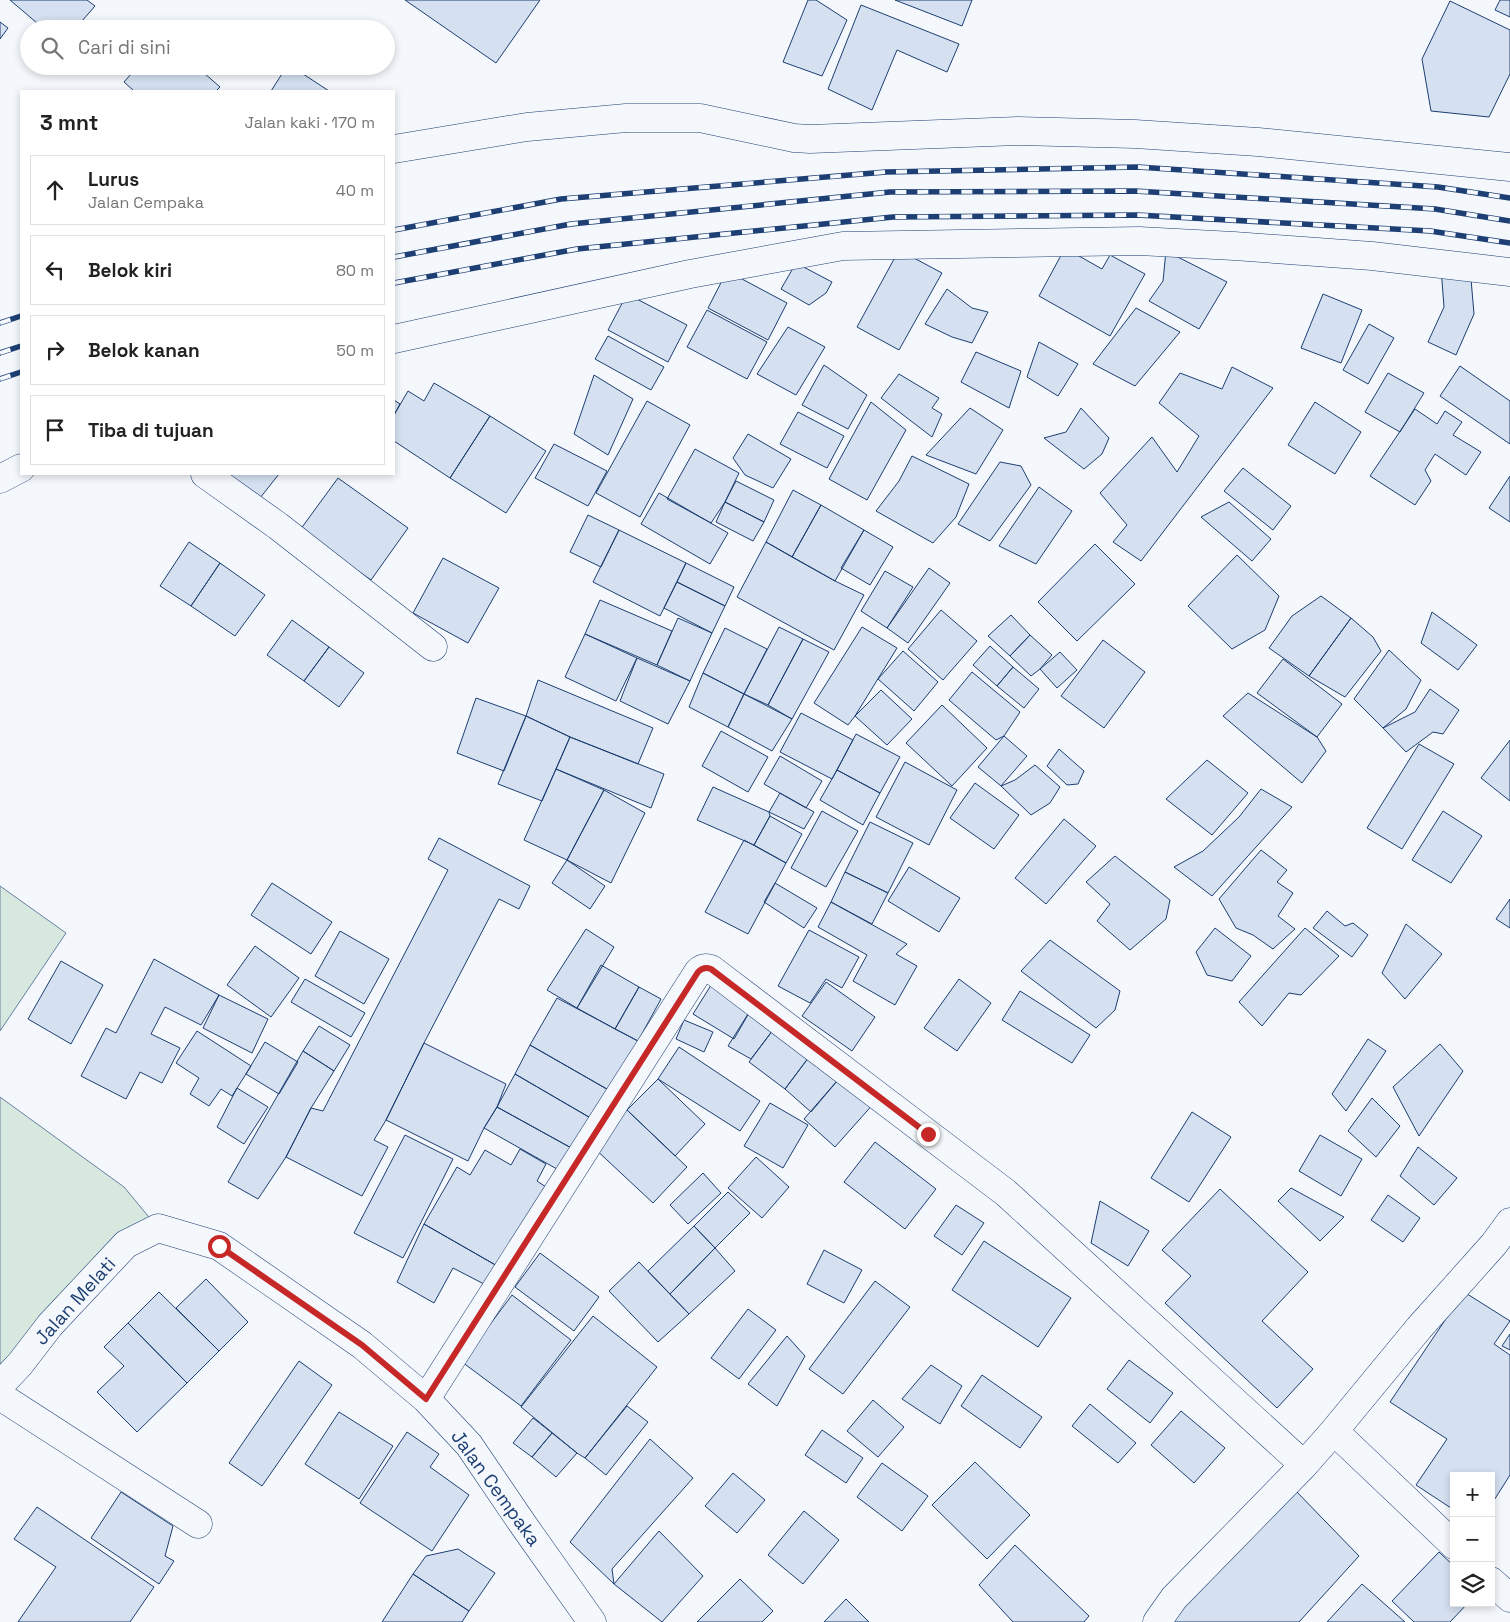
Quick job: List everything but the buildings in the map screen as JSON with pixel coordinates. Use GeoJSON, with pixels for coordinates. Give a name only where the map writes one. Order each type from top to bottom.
{"type":"FeatureCollection","features":[{"type":"Feature","properties":{"kind":"street"},"geometry":{"type":"LineString","coordinates":[[395,148],[528,127],[626,118],[682,117],[713,120],[794,138],[810,139],[1018,131],[1135,134],[1258,142],[1510,167]]}},
{"type":"Feature","properties":{"kind":"street"},"geometry":{"type":"LineString","coordinates":[[395,339],[690,274],[843,246],[1139,241],[1372,256],[1510,272]]}},
{"type":"Feature","properties":{"kind":"street"},"geometry":{"type":"LineString","coordinates":[[0,479],[20,469]]}},
{"type":"Feature","properties":{"kind":"street"},"geometry":{"type":"LineString","coordinates":[[206,475],[278,526],[433,647]]}},
{"type":"Feature","properties":{"kind":"street"},"geometry":{"type":"LineString","coordinates":[[426,1399],[698,972],[707,968],[711,969],[1006,1192],[1304,1465]]}},
{"type":"Feature","properties":{"kind":"street"},"geometry":{"type":"LineString","coordinates":[[1157,1622],[1174,1598],[1304,1465],[1419,1328],[1494,1244],[1510,1222]]}},
{"type":"Feature","properties":{"kind":"street","name":"Jalan Melati"},"geometry":{"type":"LineString","coordinates":[[0,1385],[20,1364],[50,1325],[126,1244],[158,1228]]}},
{"type":"Feature","properties":{"kind":"street","name":"Jalan Cempaka"},"geometry":{"type":"LineString","coordinates":[[158,1228],[219,1246],[362,1345],[426,1399],[469,1445],[592,1622]]}},
{"type":"Feature","properties":{"kind":"street"},"geometry":{"type":"LineString","coordinates":[[0,1396],[198,1524]]}},
{"type":"Feature","properties":{"kind":"street"},"geometry":{"type":"LineString","coordinates":[[1334,1431],[1450,1541]]}},
{"type":"Feature","properties":{"kind":"street"},"geometry":{"type":"LineString","coordinates":[[1495,1585],[1510,1598]]}},
{"type":"Feature","properties":{"kind":"shaded area"},"geometry":{"type":"Polygon","coordinates":[[[0,886],[66,933],[0,1031],[0,886]]]}},
{"type":"Feature","properties":{"kind":"shaded area"},"geometry":{"type":"Polygon","coordinates":[[[0,1097],[124,1187],[158,1228],[0,1385],[0,1097]]]}},
{"type":"Feature","properties":{"kind":"railway"},"geometry":{"type":"LineString","coordinates":[[395,230],[561,199],[886,172],[1138,167],[1438,187],[1510,198]]}},
{"type":"Feature","properties":{"kind":"railway"},"geometry":{"type":"LineString","coordinates":[[395,257],[571,224],[890,192],[1135,191],[1435,209],[1510,221]]}},
{"type":"Feature","properties":{"kind":"railway"},"geometry":{"type":"LineString","coordinates":[[395,283],[577,249],[893,217],[1137,215],[1430,231],[1510,243]]}},
{"type":"Feature","properties":{"kind":"railway"},"geometry":{"type":"LineString","coordinates":[[0,323],[20,316]]}},
{"type":"Feature","properties":{"kind":"railway"},"geometry":{"type":"LineString","coordinates":[[0,353],[20,346]]}},
{"type":"Feature","properties":{"kind":"railway"},"geometry":{"type":"LineString","coordinates":[[0,379],[20,372]]}},
{"type":"Feature","properties":{"kind":"route"},"geometry":{"type":"LineString","coordinates":[[219,1246],[362,1345],[426,1399],[698,972],[707,968],[711,969],[928,1134]]}}]}
